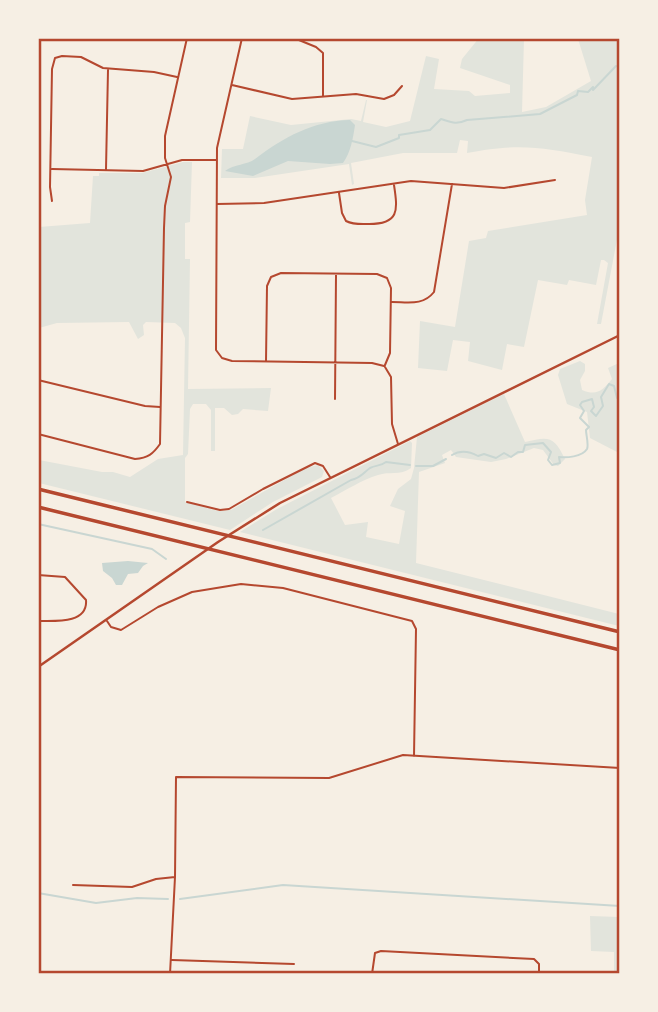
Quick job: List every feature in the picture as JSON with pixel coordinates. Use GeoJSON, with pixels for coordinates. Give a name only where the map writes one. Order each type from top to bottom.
{"type":"FeatureCollection","features":[{"type":"Feature","properties":{"kind":"highway"},"geometry":{"type":"LineString","coordinates":[[38,489],[620,632]]}},
{"type":"Feature","properties":{"kind":"highway"},"geometry":{"type":"LineString","coordinates":[[38,507],[620,650]]}},
{"type":"Feature","properties":{"kind":"street"},"geometry":{"type":"LineString","coordinates":[[38,434],[135,459],[146,458],[154,453],[160,444],[165,206],[171,177],[164,149],[187,38]]}},
{"type":"Feature","properties":{"kind":"street"},"geometry":{"type":"LineString","coordinates":[[242,38],[217,142],[214,343],[219,356],[232,361],[372,363],[384,366],[391,377],[392,424],[398,444]]}},
{"type":"Feature","properties":{"kind":"street"},"geometry":{"type":"LineString","coordinates":[[294,38],[316,47],[323,53],[323,97]]}},
{"type":"Feature","properties":{"kind":"street"},"geometry":{"type":"LineString","coordinates":[[52,201],[52,69],[55,58],[82,57],[108,69],[155,72],[178,77]]}},
{"type":"Feature","properties":{"kind":"street"},"geometry":{"type":"LineString","coordinates":[[106,170],[108,69]]}},
{"type":"Feature","properties":{"kind":"street"},"geometry":{"type":"LineString","coordinates":[[231,85],[288,99],[356,94],[384,99],[394,95],[402,86]]}},
{"type":"Feature","properties":{"kind":"street"},"geometry":{"type":"LineString","coordinates":[[51,169],[143,171],[182,160],[216,160]]}},
{"type":"Feature","properties":{"kind":"street"},"geometry":{"type":"LineString","coordinates":[[216,204],[264,203],[419,180],[510,187],[555,180]]}},
{"type":"Feature","properties":{"kind":"street"},"geometry":{"type":"LineString","coordinates":[[338,192],[342,216],[349,223],[383,224],[393,219],[396,205],[394,183]]}},
{"type":"Feature","properties":{"kind":"street"},"geometry":{"type":"LineString","coordinates":[[391,302],[422,302],[431,296],[435,288],[452,183]]}},
{"type":"Feature","properties":{"kind":"street"},"geometry":{"type":"LineString","coordinates":[[266,362],[267,286],[271,277],[281,273],[377,274],[387,278],[391,288],[390,353],[384,366]]}},
{"type":"Feature","properties":{"kind":"street"},"geometry":{"type":"LineString","coordinates":[[335,399],[336,274]]}},
{"type":"Feature","properties":{"kind":"street"},"geometry":{"type":"LineString","coordinates":[[38,667],[250,521],[330,477],[620,335]]}},
{"type":"Feature","properties":{"kind":"street"},"geometry":{"type":"LineString","coordinates":[[38,380],[145,406],[162,407]]}},
{"type":"Feature","properties":{"kind":"street"},"geometry":{"type":"LineString","coordinates":[[187,502],[220,510],[229,509],[315,463],[323,466],[330,477]]}},
{"type":"Feature","properties":{"kind":"street"},"geometry":{"type":"LineString","coordinates":[[38,575],[65,577],[87,604],[85,609],[69,621],[38,621]]}},
{"type":"Feature","properties":{"kind":"street"},"geometry":{"type":"LineString","coordinates":[[107,620],[111,627],[121,630],[158,607],[192,592],[241,584],[283,588],[412,621],[416,629],[414,756]]}},
{"type":"Feature","properties":{"kind":"street"},"geometry":{"type":"LineString","coordinates":[[170,974],[176,777],[329,778],[394,757],[414,756],[620,768]]}},
{"type":"Feature","properties":{"kind":"street"},"geometry":{"type":"LineString","coordinates":[[73,885],[132,887],[156,879],[175,877]]}},
{"type":"Feature","properties":{"kind":"street"},"geometry":{"type":"LineString","coordinates":[[372,974],[375,953],[382,951],[538,961],[539,974]]}},
{"type":"Feature","properties":{"kind":"street"},"geometry":{"type":"LineString","coordinates":[[170,960],[293,964]]}},
{"type":"Feature","properties":{"kind":"shaded area"},"geometry":{"type":"Polygon","coordinates":[[[479,38],[524,39],[522,112],[546,107],[591,81],[578,39],[618,39],[619,229],[601,324],[597,324],[608,263],[604,260],[601,260],[596,285],[569,280],[567,285],[538,280],[524,347],[507,344],[502,370],[468,361],[470,342],[453,340],[447,371],[418,368],[420,321],[455,327],[469,241],[486,238],[488,231],[587,215],[585,200],[592,157],[530,148],[501,148],[467,153],[468,141],[460,140],[457,153],[403,153],[351,163],[352,185],[349,164],[255,178],[221,178],[222,149],[243,149],[250,116],[291,125],[351,119],[361,121],[367,100],[363,122],[386,127],[410,121],[426,56],[439,59],[434,89],[469,91],[475,96],[510,93],[510,85],[460,68],[462,59],[479,38]]]}},
{"type":"Feature","properties":{"kind":"shaded area"},"geometry":{"type":"Polygon","coordinates":[[[350,120],[355,125],[350,150],[343,163],[288,161],[253,176],[225,171],[252,161],[277,144],[311,127],[350,120]]]}},
{"type":"Feature","properties":{"kind":"shaded area"},"geometry":{"type":"Polygon","coordinates":[[[192,162],[190,222],[185,223],[185,259],[190,259],[188,389],[271,388],[268,411],[243,409],[232,415],[224,408],[215,408],[215,451],[211,451],[211,410],[206,404],[193,404],[190,409],[188,454],[185,458],[185,502],[218,511],[231,510],[306,468],[318,465],[324,471],[322,477],[273,502],[230,530],[39,483],[39,460],[130,477],[158,459],[183,455],[185,338],[181,328],[175,323],[146,322],[143,325],[144,335],[138,339],[129,322],[57,323],[39,328],[39,227],[90,223],[93,176],[99,176],[99,173],[142,173],[192,162]]]}},
{"type":"Feature","properties":{"kind":"shaded area"},"geometry":{"type":"Polygon","coordinates":[[[580,361],[585,364],[580,380],[582,390],[592,392],[599,391],[612,379],[608,368],[619,363],[619,453],[590,438],[587,412],[567,404],[558,375],[560,369],[580,361]]]}},
{"type":"Feature","properties":{"kind":"shaded area"},"geometry":{"type":"Polygon","coordinates":[[[504,394],[525,442],[550,440],[565,459],[558,466],[554,465],[543,450],[534,448],[491,462],[456,457],[451,450],[442,455],[445,463],[419,472],[416,563],[619,614],[619,626],[240,532],[277,509],[410,441],[411,468],[372,477],[331,498],[345,525],[368,522],[366,537],[399,544],[405,511],[390,506],[398,489],[411,479],[417,437],[504,394]]]}},
{"type":"Feature","properties":{"kind":"shaded area"},"geometry":{"type":"Polygon","coordinates":[[[102,563],[148,563],[138,573],[128,574],[122,585],[116,585],[103,571],[102,563]]]}},
{"type":"Feature","properties":{"kind":"shaded area"},"geometry":{"type":"Polygon","coordinates":[[[590,916],[619,917],[619,973],[614,973],[614,952],[591,951],[590,916]]]}},
{"type":"Feature","properties":{"kind":"waterway"},"geometry":{"type":"LineString","coordinates":[[352,141],[376,147],[399,138],[399,135],[430,130],[441,119],[457,123],[540,114],[577,95],[578,91],[588,92],[593,87],[593,90],[616,66],[620,67]]}},
{"type":"Feature","properties":{"kind":"waterway"},"geometry":{"type":"LineString","coordinates":[[620,379],[620,384]]}},
{"type":"Feature","properties":{"kind":"waterway"},"geometry":{"type":"LineString","coordinates":[[452,455],[465,452],[496,458],[504,453],[511,457],[523,452],[525,445],[543,443],[551,452],[548,460],[552,465],[560,463],[559,457],[578,455],[587,449],[586,430],[589,427],[580,418],[584,411],[580,405],[582,402],[592,399],[594,407],[591,411],[596,416],[603,406],[601,397],[609,384],[614,386],[617,398],[620,398]]}},
{"type":"Feature","properties":{"kind":"waterway"},"geometry":{"type":"LineString","coordinates":[[416,466],[433,466],[446,459]]}},
{"type":"Feature","properties":{"kind":"waterway"},"geometry":{"type":"LineString","coordinates":[[263,530],[360,477],[370,468],[386,462],[410,465]]}},
{"type":"Feature","properties":{"kind":"waterway"},"geometry":{"type":"LineString","coordinates":[[38,524],[152,549],[166,559]]}},
{"type":"Feature","properties":{"kind":"waterway"},"geometry":{"type":"LineString","coordinates":[[180,899],[283,885],[620,906]]}},
{"type":"Feature","properties":{"kind":"waterway"},"geometry":{"type":"LineString","coordinates":[[38,893],[96,903],[137,898],[168,899]]}}]}
